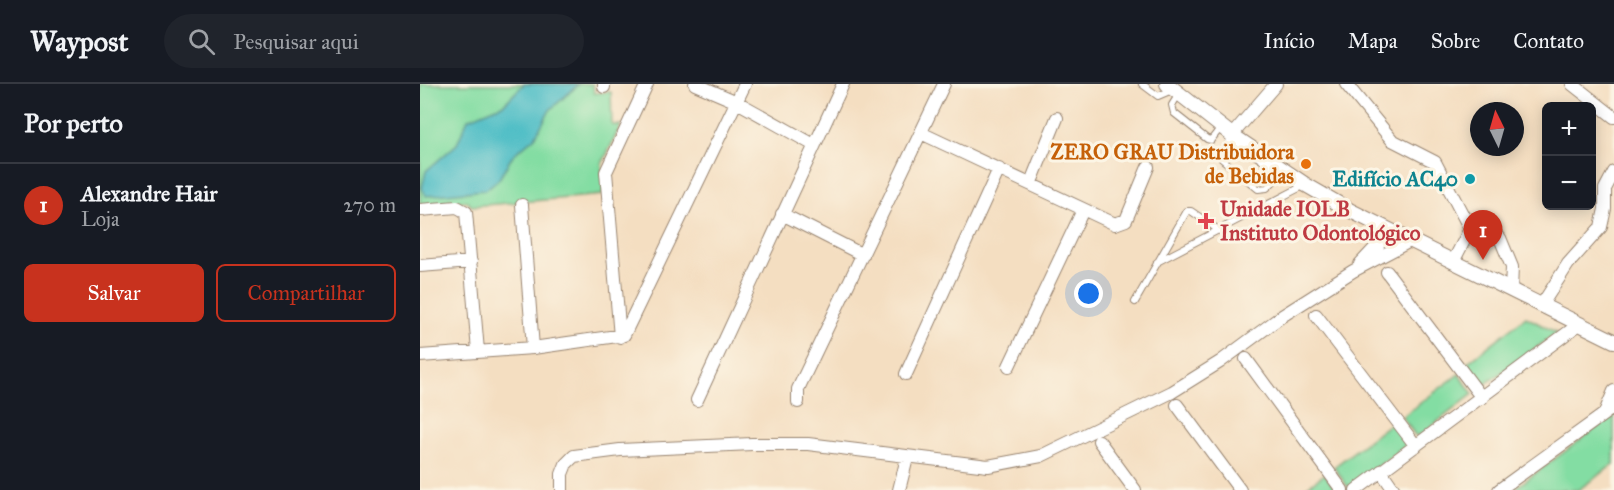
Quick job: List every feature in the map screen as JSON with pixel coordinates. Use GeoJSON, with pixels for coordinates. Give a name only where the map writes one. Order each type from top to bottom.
{"type":"FeatureCollection","features":[{"type":"Feature","properties":{"kind":"street"},"geometry":{"type":"LineString","coordinates":[[620,337],[606,172],[647,84]]}},
{"type":"Feature","properties":{"kind":"street"},"geometry":{"type":"LineString","coordinates":[[695,84],[737,102],[814,145]]}},
{"type":"Feature","properties":{"kind":"street"},"geometry":{"type":"LineString","coordinates":[[420,356],[533,348],[620,337],[630,326],[745,84]]}},
{"type":"Feature","properties":{"kind":"street"},"geometry":{"type":"LineString","coordinates":[[697,400],[843,84]]}},
{"type":"Feature","properties":{"kind":"street"},"geometry":{"type":"LineString","coordinates":[[798,402],[798,389],[944,84]]}},
{"type":"Feature","properties":{"kind":"street"},"geometry":{"type":"LineString","coordinates":[[1227,130],[1276,84]]}},
{"type":"Feature","properties":{"kind":"street"},"geometry":{"type":"LineString","coordinates":[[1346,84],[1392,140],[1435,162],[1470,229],[1500,238],[1512,267],[1510,290]]}},
{"type":"Feature","properties":{"kind":"street"},"geometry":{"type":"LineString","coordinates":[[1572,84],[1614,117]]}},
{"type":"Feature","properties":{"kind":"street"},"geometry":{"type":"LineString","coordinates":[[1174,89],[1227,130],[1306,185],[1410,241],[1614,341]]}},
{"type":"Feature","properties":{"kind":"street"},"geometry":{"type":"LineString","coordinates":[[1031,182],[1057,118]]}},
{"type":"Feature","properties":{"kind":"street"},"geometry":{"type":"LineString","coordinates":[[921,133],[1031,182],[1115,224],[1121,224],[1126,220],[1148,167]]}},
{"type":"Feature","properties":{"kind":"street"},"geometry":{"type":"LineString","coordinates":[[906,374],[999,169]]}},
{"type":"Feature","properties":{"kind":"street"},"geometry":{"type":"LineString","coordinates":[[1541,306],[1568,264],[1600,227],[1605,208],[1605,189],[1614,172]]}},
{"type":"Feature","properties":{"kind":"street"},"geometry":{"type":"LineString","coordinates":[[522,206],[533,348]]}},
{"type":"Feature","properties":{"kind":"street"},"geometry":{"type":"LineString","coordinates":[[420,210],[464,208],[466,212],[478,351]]}},
{"type":"Feature","properties":{"kind":"street"},"geometry":{"type":"LineString","coordinates":[[1009,366],[1083,210]]}},
{"type":"Feature","properties":{"kind":"street"},"geometry":{"type":"LineString","coordinates":[[782,214],[863,255]]}},
{"type":"Feature","properties":{"kind":"street"},"geometry":{"type":"LineString","coordinates":[[1453,262],[1470,229]]}},
{"type":"Feature","properties":{"kind":"street"},"geometry":{"type":"LineString","coordinates":[[1353,271],[1391,231]]}},
{"type":"Feature","properties":{"kind":"street"},"geometry":{"type":"LineString","coordinates":[[562,490],[562,474],[566,464],[583,453],[752,444],[808,444],[907,458],[988,466],[1041,456],[1172,392],[1220,362],[1282,316],[1353,271],[1410,241]]}},
{"type":"Feature","properties":{"kind":"street"},"geometry":{"type":"LineString","coordinates":[[420,266],[471,262]]}},
{"type":"Feature","properties":{"kind":"street"},"geometry":{"type":"LineString","coordinates":[[1387,272],[1482,398]]}},
{"type":"Feature","properties":{"kind":"street"},"geometry":{"type":"LineString","coordinates":[[1316,315],[1416,446]]}},
{"type":"Feature","properties":{"kind":"street"},"geometry":{"type":"LineString","coordinates":[[1356,490],[1578,325]]}},
{"type":"Feature","properties":{"kind":"street"},"geometry":{"type":"LineString","coordinates":[[1246,359],[1342,490]]}},
{"type":"Feature","properties":{"kind":"street"},"geometry":{"type":"LineString","coordinates":[[1499,490],[1610,409],[1614,391]]}},
{"type":"Feature","properties":{"kind":"street"},"geometry":{"type":"LineString","coordinates":[[1178,405],[1240,490]]}},
{"type":"Feature","properties":{"kind":"street"},"geometry":{"type":"LineString","coordinates":[[1099,441],[1135,490]]}},
{"type":"Feature","properties":{"kind":"street"},"geometry":{"type":"LineString","coordinates":[[899,490],[907,458]]}},
{"type":"Feature","properties":{"kind":"street"},"geometry":{"type":"LineString","coordinates":[[1381,471],[1394,490]]}},
{"type":"Feature","properties":{"kind":"lane"},"geometry":{"type":"LineString","coordinates":[[1142,84],[1158,96],[1174,89]]}},
{"type":"Feature","properties":{"kind":"lane"},"geometry":{"type":"LineString","coordinates":[[1227,130],[1222,159],[1258,189],[1267,188],[1284,170]]}},
{"type":"Feature","properties":{"kind":"lane"},"geometry":{"type":"LineString","coordinates":[[1157,262],[1306,185]]}},
{"type":"Feature","properties":{"kind":"lane"},"geometry":{"type":"LineString","coordinates":[[1136,302],[1186,211],[1220,231]]}},
{"type":"Feature","properties":{"kind":"green space"},"geometry":{"type":"Polygon","coordinates":[[[420,84],[593,84],[594,93],[611,92],[612,125],[621,125],[602,164],[603,195],[472,206],[467,201],[420,205],[420,84]]]}},
{"type":"Feature","properties":{"kind":"green space"},"geometry":{"type":"Polygon","coordinates":[[[1526,317],[1557,333],[1484,385],[1467,363],[1526,317]]]}},
{"type":"Feature","properties":{"kind":"green space"},"geometry":{"type":"Polygon","coordinates":[[[1459,374],[1473,394],[1419,436],[1415,435],[1402,417],[1459,374]]]}},
{"type":"Feature","properties":{"kind":"green space"},"geometry":{"type":"Polygon","coordinates":[[[1614,415],[1614,464],[1578,490],[1513,490],[1614,415]]]}},
{"type":"Feature","properties":{"kind":"green space"},"geometry":{"type":"Polygon","coordinates":[[[1391,423],[1405,441],[1405,446],[1352,486],[1347,486],[1334,467],[1391,423]]]}},
{"type":"Feature","properties":{"kind":"green space"},"geometry":{"type":"Polygon","coordinates":[[[1325,474],[1336,490],[1302,490],[1325,474]]]}},
{"type":"Feature","properties":{"kind":"water"},"geometry":{"type":"Polygon","coordinates":[[[524,84],[579,84],[550,110],[535,137],[513,155],[499,179],[485,190],[426,196],[422,188],[426,171],[457,144],[468,119],[504,104],[524,84]]]}},
{"type":"Feature","properties":{"kind":"place","name":"ZERO GRAU Distribuidora de Bebidas"},"geometry":{"type":"Point","coordinates":[1306,164]}},
{"type":"Feature","properties":{"kind":"place","name":"Edifício AC40"},"geometry":{"type":"Point","coordinates":[1470,179]}},
{"type":"Feature","properties":{"kind":"place","name":"Unidade IOLB Instituto Odontológico"},"geometry":{"type":"Point","coordinates":[1206,221]}},
{"type":"Feature","properties":{"kind":"place","name":"Alexandre Hair"},"geometry":{"type":"Point","coordinates":[1483,260]}}]}
